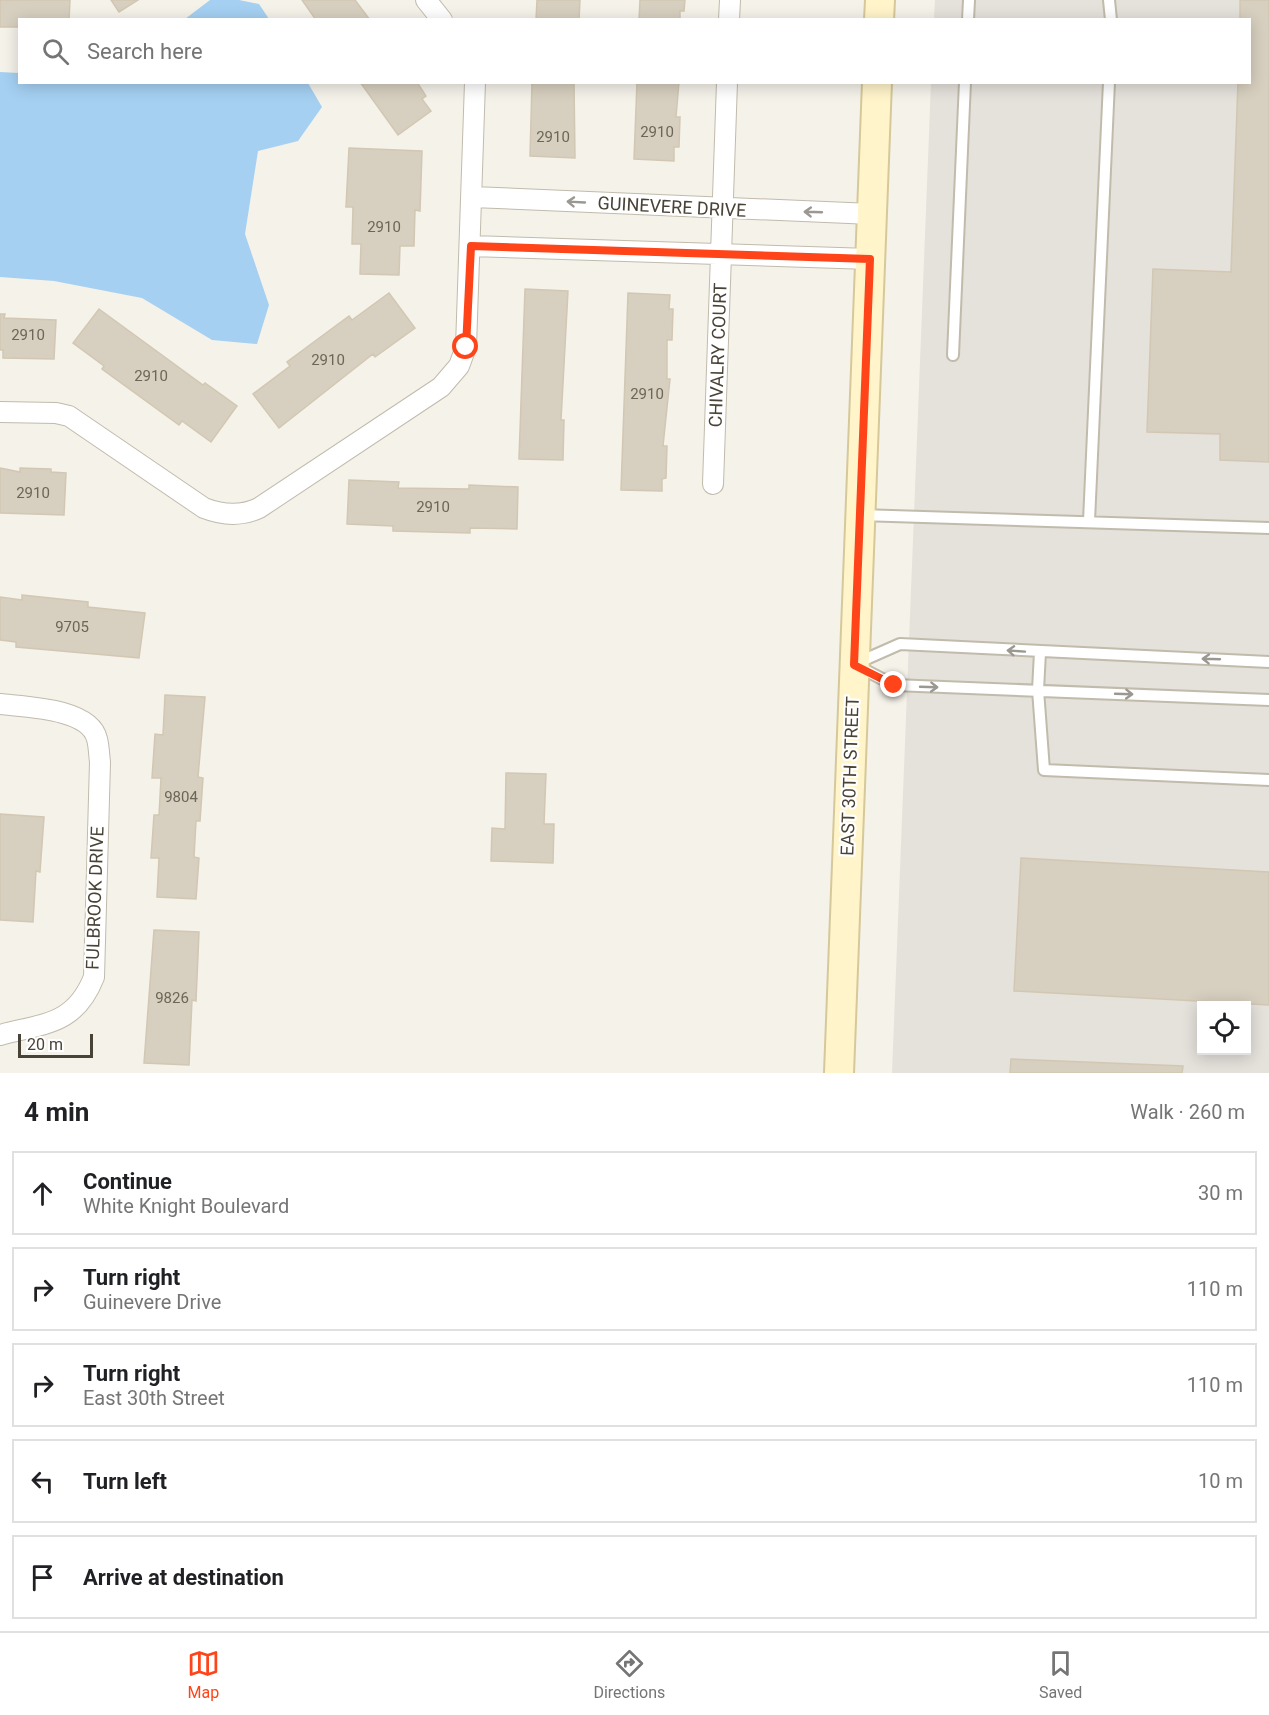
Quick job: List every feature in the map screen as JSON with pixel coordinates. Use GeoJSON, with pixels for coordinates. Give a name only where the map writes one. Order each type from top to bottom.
{"type":"FeatureCollection","features":[{"type":"Feature","properties":{"kind":"main road"},"geometry":{"type":"LineString","coordinates":[[879,18],[880,0]]}},
{"type":"Feature","properties":{"kind":"main road","name":"EAST 30TH STREET"},"geometry":{"type":"LineString","coordinates":[[839,1073],[877,84]]}},
{"type":"Feature","properties":{"kind":"street"},"geometry":{"type":"LineString","coordinates":[[426,0],[440,18]]}},
{"type":"Feature","properties":{"kind":"street"},"geometry":{"type":"LineString","coordinates":[[729,18],[730,0]]}},
{"type":"Feature","properties":{"kind":"street"},"geometry":{"type":"LineString","coordinates":[[0,412],[56,413],[69,416],[204,508],[225,514],[253,511],[447,383],[459,366],[466,347],[472,224],[475,84]]}},
{"type":"Feature","properties":{"kind":"street","name":"CHIVALRY COURT"},"geometry":{"type":"LineString","coordinates":[[713,484],[727,84]]}},
{"type":"Feature","properties":{"kind":"street","name":"GUINEVERE DRIVE"},"geometry":{"type":"LineString","coordinates":[[472,197],[872,214]]}},
{"type":"Feature","properties":{"kind":"street"},"geometry":{"type":"LineString","coordinates":[[471,246],[870,259]]}},
{"type":"Feature","properties":{"kind":"street","name":"FULBROOK DRIVE"},"geometry":{"type":"LineString","coordinates":[[0,704],[69,714],[87,725],[97,738],[100,762],[94,977],[87,996],[67,1015],[55,1021],[0,1035]]}},
{"type":"Feature","properties":{"kind":"lane"},"geometry":{"type":"LineString","coordinates":[[968,18],[969,0]]}},
{"type":"Feature","properties":{"kind":"lane"},"geometry":{"type":"LineString","coordinates":[[1109,0],[1111,18]]}},
{"type":"Feature","properties":{"kind":"lane"},"geometry":{"type":"LineString","coordinates":[[953,355],[965,84]]}},
{"type":"Feature","properties":{"kind":"lane"},"geometry":{"type":"LineString","coordinates":[[1089,520],[1109,84]]}},
{"type":"Feature","properties":{"kind":"lane"},"geometry":{"type":"LineString","coordinates":[[860,515],[1089,520],[1269,528]]}},
{"type":"Feature","properties":{"kind":"lane"},"geometry":{"type":"LineString","coordinates":[[854,665],[900,644],[1269,662]]}},
{"type":"Feature","properties":{"kind":"lane"},"geometry":{"type":"LineString","coordinates":[[1040,652],[1038,690],[1044,770],[1269,780]]}},
{"type":"Feature","properties":{"kind":"lane"},"geometry":{"type":"LineString","coordinates":[[854,665],[894,685],[1269,700]]}},
{"type":"Feature","properties":{"kind":"shaded area"},"geometry":{"type":"Polygon","coordinates":[[[935,0],[1269,0],[1269,1073],[892,1073],[931,84],[1251,84],[1251,18],[934,18],[935,0]]]}},
{"type":"Feature","properties":{"kind":"water"},"geometry":{"type":"Polygon","coordinates":[[[210,0],[239,0],[259,4],[268,18],[186,18],[210,0]]]}},
{"type":"Feature","properties":{"kind":"water"},"geometry":{"type":"Polygon","coordinates":[[[0,72],[18,73],[18,84],[309,84],[322,107],[298,141],[258,151],[245,234],[269,305],[257,344],[212,340],[142,298],[54,281],[0,277],[0,72]]]}},
{"type":"Feature","properties":{"kind":"building"},"geometry":{"type":"Polygon","coordinates":[[[0,0],[70,0],[69,18],[18,18],[18,27],[0,27],[0,0]]]}},
{"type":"Feature","properties":{"kind":"building"},"geometry":{"type":"Polygon","coordinates":[[[111,0],[138,0],[119,12],[111,0]]]}},
{"type":"Feature","properties":{"kind":"building"},"geometry":{"type":"Polygon","coordinates":[[[302,0],[355,0],[368,18],[315,18],[302,0]]]}},
{"type":"Feature","properties":{"kind":"building"},"geometry":{"type":"Polygon","coordinates":[[[537,0],[580,0],[579,18],[536,18],[537,0]]]}},
{"type":"Feature","properties":{"kind":"building"},"geometry":{"type":"Polygon","coordinates":[[[640,0],[685,0],[684,11],[680,11],[680,18],[639,18],[640,0]]]}},
{"type":"Feature","properties":{"kind":"building"},"geometry":{"type":"Polygon","coordinates":[[[1240,0],[1269,0],[1269,462],[1220,460],[1220,434],[1147,432],[1153,269],[1231,272],[1238,84],[1251,84],[1251,18],[1240,18],[1240,0]]]}},
{"type":"Feature","properties":{"kind":"building"},"geometry":{"type":"Polygon","coordinates":[[[361,84],[418,84],[426,96],[422,99],[431,111],[398,135],[361,84]]]}},
{"type":"Feature","properties":{"kind":"building"},"geometry":{"type":"Polygon","coordinates":[[[532,84],[574,84],[575,158],[530,156],[532,84]]]}},
{"type":"Feature","properties":{"kind":"building"},"geometry":{"type":"Polygon","coordinates":[[[637,84],[679,84],[676,117],[680,117],[679,147],[674,147],[674,161],[634,159],[637,84]]]}},
{"type":"Feature","properties":{"kind":"building"},"geometry":{"type":"Polygon","coordinates":[[[349,148],[422,151],[420,211],[415,210],[414,246],[400,246],[399,275],[360,274],[361,244],[352,244],[353,207],[346,207],[349,148]]]}},
{"type":"Feature","properties":{"kind":"building"},"geometry":{"type":"Polygon","coordinates":[[[525,289],[568,291],[561,420],[564,420],[563,460],[519,459],[525,289]]]}},
{"type":"Feature","properties":{"kind":"building"},"geometry":{"type":"Polygon","coordinates":[[[389,293],[415,328],[375,357],[373,354],[279,428],[253,394],[290,366],[287,362],[349,316],[352,320],[389,293]]]}},
{"type":"Feature","properties":{"kind":"building"},"geometry":{"type":"Polygon","coordinates":[[[628,293],[670,295],[669,309],[673,309],[672,340],[667,340],[667,379],[670,379],[663,446],[667,446],[666,478],[662,479],[662,491],[621,490],[628,293]]]}},
{"type":"Feature","properties":{"kind":"building"},"geometry":{"type":"Polygon","coordinates":[[[99,309],[203,385],[205,383],[237,406],[211,442],[182,421],[179,425],[102,369],[104,366],[73,343],[99,309]]]}},
{"type":"Feature","properties":{"kind":"building"},"geometry":{"type":"Polygon","coordinates":[[[0,314],[5,314],[4,318],[56,320],[54,359],[3,358],[3,350],[0,350],[0,314]]]}},
{"type":"Feature","properties":{"kind":"building"},"geometry":{"type":"Polygon","coordinates":[[[0,468],[20,472],[20,468],[51,469],[51,472],[66,473],[64,515],[0,513],[0,468]]]}},
{"type":"Feature","properties":{"kind":"building"},"geometry":{"type":"Polygon","coordinates":[[[349,480],[399,482],[398,488],[469,489],[469,485],[518,487],[517,529],[470,528],[470,533],[393,531],[393,526],[347,524],[349,480]]]}},
{"type":"Feature","properties":{"kind":"building"},"geometry":{"type":"Polygon","coordinates":[[[22,595],[88,602],[88,607],[145,613],[139,658],[16,647],[16,642],[0,640],[0,597],[22,600],[22,595]]]}},
{"type":"Feature","properties":{"kind":"building"},"geometry":{"type":"Polygon","coordinates":[[[165,695],[205,697],[198,777],[203,778],[200,821],[196,821],[194,857],[199,858],[196,899],[157,897],[159,858],[151,858],[154,815],[159,815],[161,778],[152,778],[155,734],[163,735],[165,695]]]}},
{"type":"Feature","properties":{"kind":"building"},"geometry":{"type":"Polygon","coordinates":[[[506,773],[546,774],[544,824],[554,824],[553,863],[491,861],[492,828],[505,829],[506,773]]]}},
{"type":"Feature","properties":{"kind":"building"},"geometry":{"type":"Polygon","coordinates":[[[0,814],[44,817],[40,872],[36,871],[33,922],[0,920],[0,814]]]}},
{"type":"Feature","properties":{"kind":"building"},"geometry":{"type":"Polygon","coordinates":[[[1021,858],[1269,872],[1269,1005],[1251,1004],[1251,1001],[1197,1001],[1014,991],[1021,858]]]}},
{"type":"Feature","properties":{"kind":"building"},"geometry":{"type":"Polygon","coordinates":[[[154,930],[199,932],[196,1001],[192,1000],[189,1065],[144,1063],[154,930]]]}},
{"type":"Feature","properties":{"kind":"building"},"geometry":{"type":"Polygon","coordinates":[[[1011,1059],[1183,1066],[1182,1073],[1010,1073],[1011,1059]]]}},
{"type":"Feature","properties":{"kind":"route"},"geometry":{"type":"LineString","coordinates":[[466,347],[471,246],[870,259],[854,665],[894,685]]}}]}
